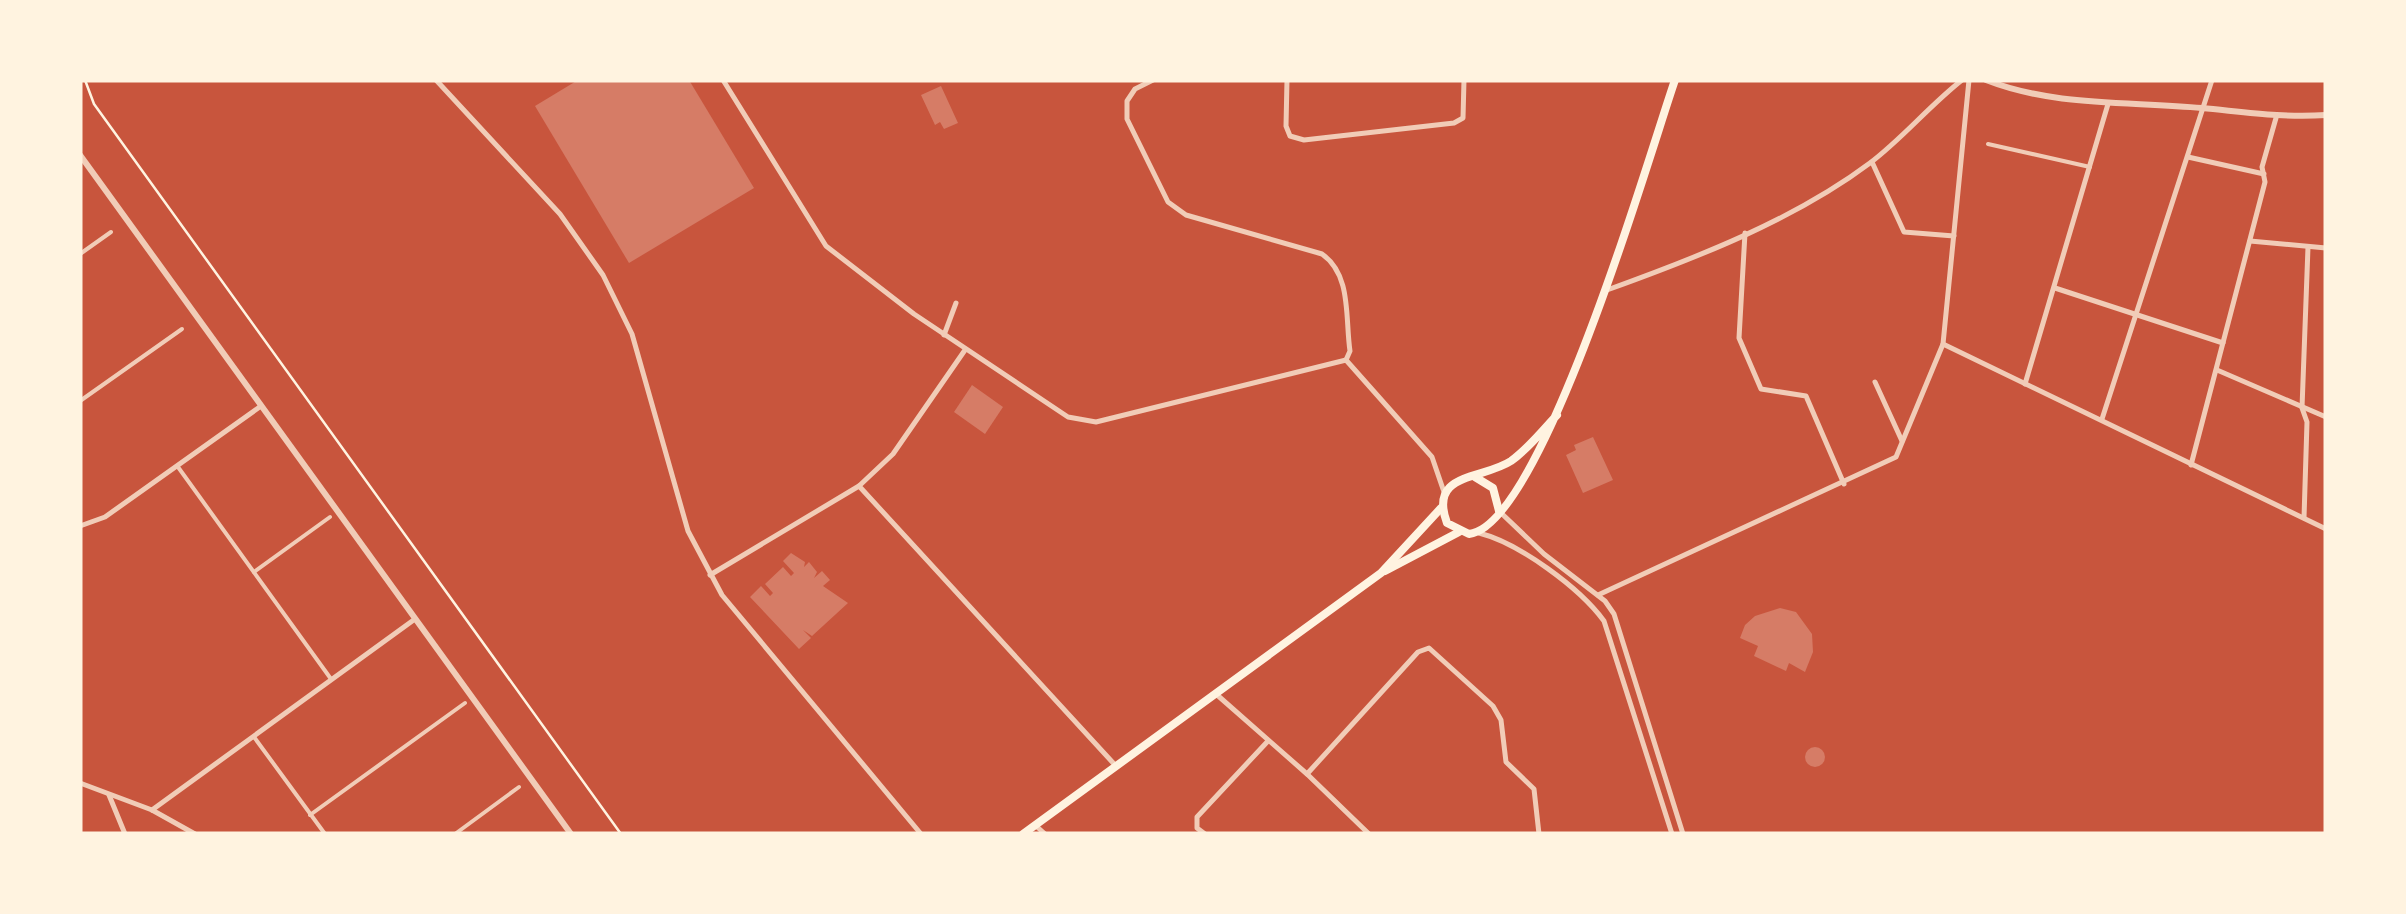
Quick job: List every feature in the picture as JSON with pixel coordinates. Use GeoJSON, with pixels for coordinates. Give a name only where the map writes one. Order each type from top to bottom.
{"type":"FeatureCollection","features":[{"type":"Feature","properties":{"kind":"main road"},"geometry":{"type":"LineString","coordinates":[[1023,834],[1380,573],[1459,532],[1479,533],[1488,528],[1537,460],[1557,414],[1674,80]]}},
{"type":"Feature","properties":{"kind":"main road"},"geometry":{"type":"LineString","coordinates":[[1459,532],[1447,522],[1442,508],[1444,492],[1458,479],[1515,458],[1557,414]]}},
{"type":"Feature","properties":{"kind":"main road"},"geometry":{"type":"LineString","coordinates":[[1473,476],[1493,488],[1499,511]]}},
{"type":"Feature","properties":{"kind":"main road"},"geometry":{"type":"LineString","coordinates":[[1380,573],[1442,508]]}},
{"type":"Feature","properties":{"kind":"street"},"geometry":{"type":"LineString","coordinates":[[436,80],[560,214],[603,275],[632,334],[673,490],[710,575],[922,834]]}},
{"type":"Feature","properties":{"kind":"street"},"geometry":{"type":"LineString","coordinates":[[722,80],[826,246],[944,335],[1068,417],[1096,422],[1346,360]]}},
{"type":"Feature","properties":{"kind":"street"},"geometry":{"type":"LineString","coordinates":[[1153,80],[1134,89],[1127,101],[1127,118],[1168,202],[1186,214],[1322,254],[1335,263],[1343,278],[1350,351],[1346,360]]}},
{"type":"Feature","properties":{"kind":"street"},"geometry":{"type":"LineString","coordinates":[[1287,80],[1290,136],[1304,140],[1463,118],[1464,80]]}},
{"type":"Feature","properties":{"kind":"street"},"geometry":{"type":"LineString","coordinates":[[1602,292],[1745,233],[1834,188],[1872,161],[1962,80]]}},
{"type":"Feature","properties":{"kind":"street"},"geometry":{"type":"LineString","coordinates":[[1598,595],[1896,457],[1944,344],[1970,80]]}},
{"type":"Feature","properties":{"kind":"street"},"geometry":{"type":"LineString","coordinates":[[1986,80],[2108,104],[2202,108],[2276,118],[2326,114]]}},
{"type":"Feature","properties":{"kind":"street"},"geometry":{"type":"LineString","coordinates":[[2102,419],[2212,80]]}},
{"type":"Feature","properties":{"kind":"street"},"geometry":{"type":"LineString","coordinates":[[2025,385],[2108,104]]}},
{"type":"Feature","properties":{"kind":"street"},"geometry":{"type":"LineString","coordinates":[[2191,465],[2250,240],[2276,118]]}},
{"type":"Feature","properties":{"kind":"street"},"geometry":{"type":"LineString","coordinates":[[1964,138],[1974,141]]}},
{"type":"Feature","properties":{"kind":"street"},"geometry":{"type":"LineString","coordinates":[[1988,144],[2090,167]]}},
{"type":"Feature","properties":{"kind":"street"},"geometry":{"type":"LineString","coordinates":[[80,155],[571,834]]}},
{"type":"Feature","properties":{"kind":"street"},"geometry":{"type":"LineString","coordinates":[[2188,156],[2264,174]]}},
{"type":"Feature","properties":{"kind":"street"},"geometry":{"type":"LineString","coordinates":[[1872,161],[1904,232],[1954,236]]}},
{"type":"Feature","properties":{"kind":"street"},"geometry":{"type":"LineString","coordinates":[[80,254],[110,232]]}},
{"type":"Feature","properties":{"kind":"street"},"geometry":{"type":"LineString","coordinates":[[1745,233],[1739,338],[1761,389],[1806,396],[1844,484]]}},
{"type":"Feature","properties":{"kind":"street"},"geometry":{"type":"LineString","coordinates":[[2250,240],[2326,248]]}},
{"type":"Feature","properties":{"kind":"street"},"geometry":{"type":"LineString","coordinates":[[2304,519],[2307,422],[2302,408],[2308,246]]}},
{"type":"Feature","properties":{"kind":"street"},"geometry":{"type":"LineString","coordinates":[[2055,288],[2223,344]]}},
{"type":"Feature","properties":{"kind":"street"},"geometry":{"type":"LineString","coordinates":[[944,335],[956,303]]}},
{"type":"Feature","properties":{"kind":"street"},"geometry":{"type":"LineString","coordinates":[[80,401],[182,329]]}},
{"type":"Feature","properties":{"kind":"street"},"geometry":{"type":"LineString","coordinates":[[1944,344],[2326,530]]}},
{"type":"Feature","properties":{"kind":"street"},"geometry":{"type":"LineString","coordinates":[[710,575],[859,486],[892,454],[966,350]]}},
{"type":"Feature","properties":{"kind":"street"},"geometry":{"type":"LineString","coordinates":[[1346,360],[1432,457],[1444,492]]}},
{"type":"Feature","properties":{"kind":"street"},"geometry":{"type":"LineString","coordinates":[[2216,370],[2326,417]]}},
{"type":"Feature","properties":{"kind":"street"},"geometry":{"type":"LineString","coordinates":[[1875,382],[1902,441]]}},
{"type":"Feature","properties":{"kind":"street"},"geometry":{"type":"LineString","coordinates":[[80,526],[105,517],[261,406]]}},
{"type":"Feature","properties":{"kind":"street"},"geometry":{"type":"LineString","coordinates":[[178,466],[331,678]]}},
{"type":"Feature","properties":{"kind":"street"},"geometry":{"type":"LineString","coordinates":[[859,486],[1116,766]]}},
{"type":"Feature","properties":{"kind":"street"},"geometry":{"type":"LineString","coordinates":[[1499,511],[1535,546],[1598,595],[1620,629],[1684,834]]}},
{"type":"Feature","properties":{"kind":"street"},"geometry":{"type":"LineString","coordinates":[[254,572],[330,516]]}},
{"type":"Feature","properties":{"kind":"street"},"geometry":{"type":"LineString","coordinates":[[1479,533],[1497,538],[1526,555],[1588,601],[1604,621],[1672,834]]}},
{"type":"Feature","properties":{"kind":"street"},"geometry":{"type":"LineString","coordinates":[[152,810],[415,619]]}},
{"type":"Feature","properties":{"kind":"street"},"geometry":{"type":"LineString","coordinates":[[1307,774],[1418,652],[1429,648],[1493,706],[1501,720],[1506,762],[1534,789],[1539,834]]}},
{"type":"Feature","properties":{"kind":"street"},"geometry":{"type":"LineString","coordinates":[[1216,694],[1369,834]]}},
{"type":"Feature","properties":{"kind":"street"},"geometry":{"type":"LineString","coordinates":[[310,815],[465,703]]}},
{"type":"Feature","properties":{"kind":"street"},"geometry":{"type":"LineString","coordinates":[[253,736],[325,834]]}},
{"type":"Feature","properties":{"kind":"street"},"geometry":{"type":"LineString","coordinates":[[1205,834],[1198,828],[1197,817],[1268,741]]}},
{"type":"Feature","properties":{"kind":"street"},"geometry":{"type":"LineString","coordinates":[[80,783],[152,810],[195,834]]}},
{"type":"Feature","properties":{"kind":"street"},"geometry":{"type":"LineString","coordinates":[[455,834],[519,787]]}},
{"type":"Feature","properties":{"kind":"street"},"geometry":{"type":"LineString","coordinates":[[109,796],[125,834]]}},
{"type":"Feature","properties":{"kind":"street"},"geometry":{"type":"LineString","coordinates":[[1035,825],[1045,834]]}},
{"type":"Feature","properties":{"kind":"path"},"geometry":{"type":"LineString","coordinates":[[85,80],[94,104],[250,326],[621,834]]}},
{"type":"Feature","properties":{"kind":"building"},"geometry":{"type":"Polygon","coordinates":[[[578,80],[689,80],[754,188],[629,263],[535,106],[578,80]]]}},
{"type":"Feature","properties":{"kind":"building"},"geometry":{"type":"Polygon","coordinates":[[[941,86],[958,123],[944,129],[940,122],[935,125],[921,95],[941,86]]]}},
{"type":"Feature","properties":{"kind":"building"},"geometry":{"type":"Polygon","coordinates":[[[972,385],[1003,407],[985,434],[954,412],[972,385]]]}},
{"type":"Feature","properties":{"kind":"building"},"geometry":{"type":"Polygon","coordinates":[[[1593,437],[1613,480],[1583,493],[1566,455],[1576,450],[1574,445],[1593,437]]]}},
{"type":"Feature","properties":{"kind":"building"},"geometry":{"type":"Polygon","coordinates":[[[791,553],[805,562],[804,567],[809,562],[817,572],[814,578],[822,571],[830,580],[823,586],[848,603],[812,636],[803,630],[811,638],[799,649],[750,597],[761,586],[770,596],[773,593],[765,584],[783,567],[791,576],[794,573],[783,561],[791,553]]]}},
{"type":"Feature","properties":{"kind":"building"},"geometry":{"type":"Polygon","coordinates":[[[1780,608],[1796,612],[1812,634],[1813,652],[1805,672],[1789,663],[1786,671],[1754,656],[1758,646],[1740,638],[1745,625],[1755,616],[1780,608]]]}},
{"type":"Feature","properties":{"kind":"building"},"geometry":{"type":"Polygon","coordinates":[[[1815,747],[1825,757],[1815,767],[1805,757],[1815,747]]]}}]}
